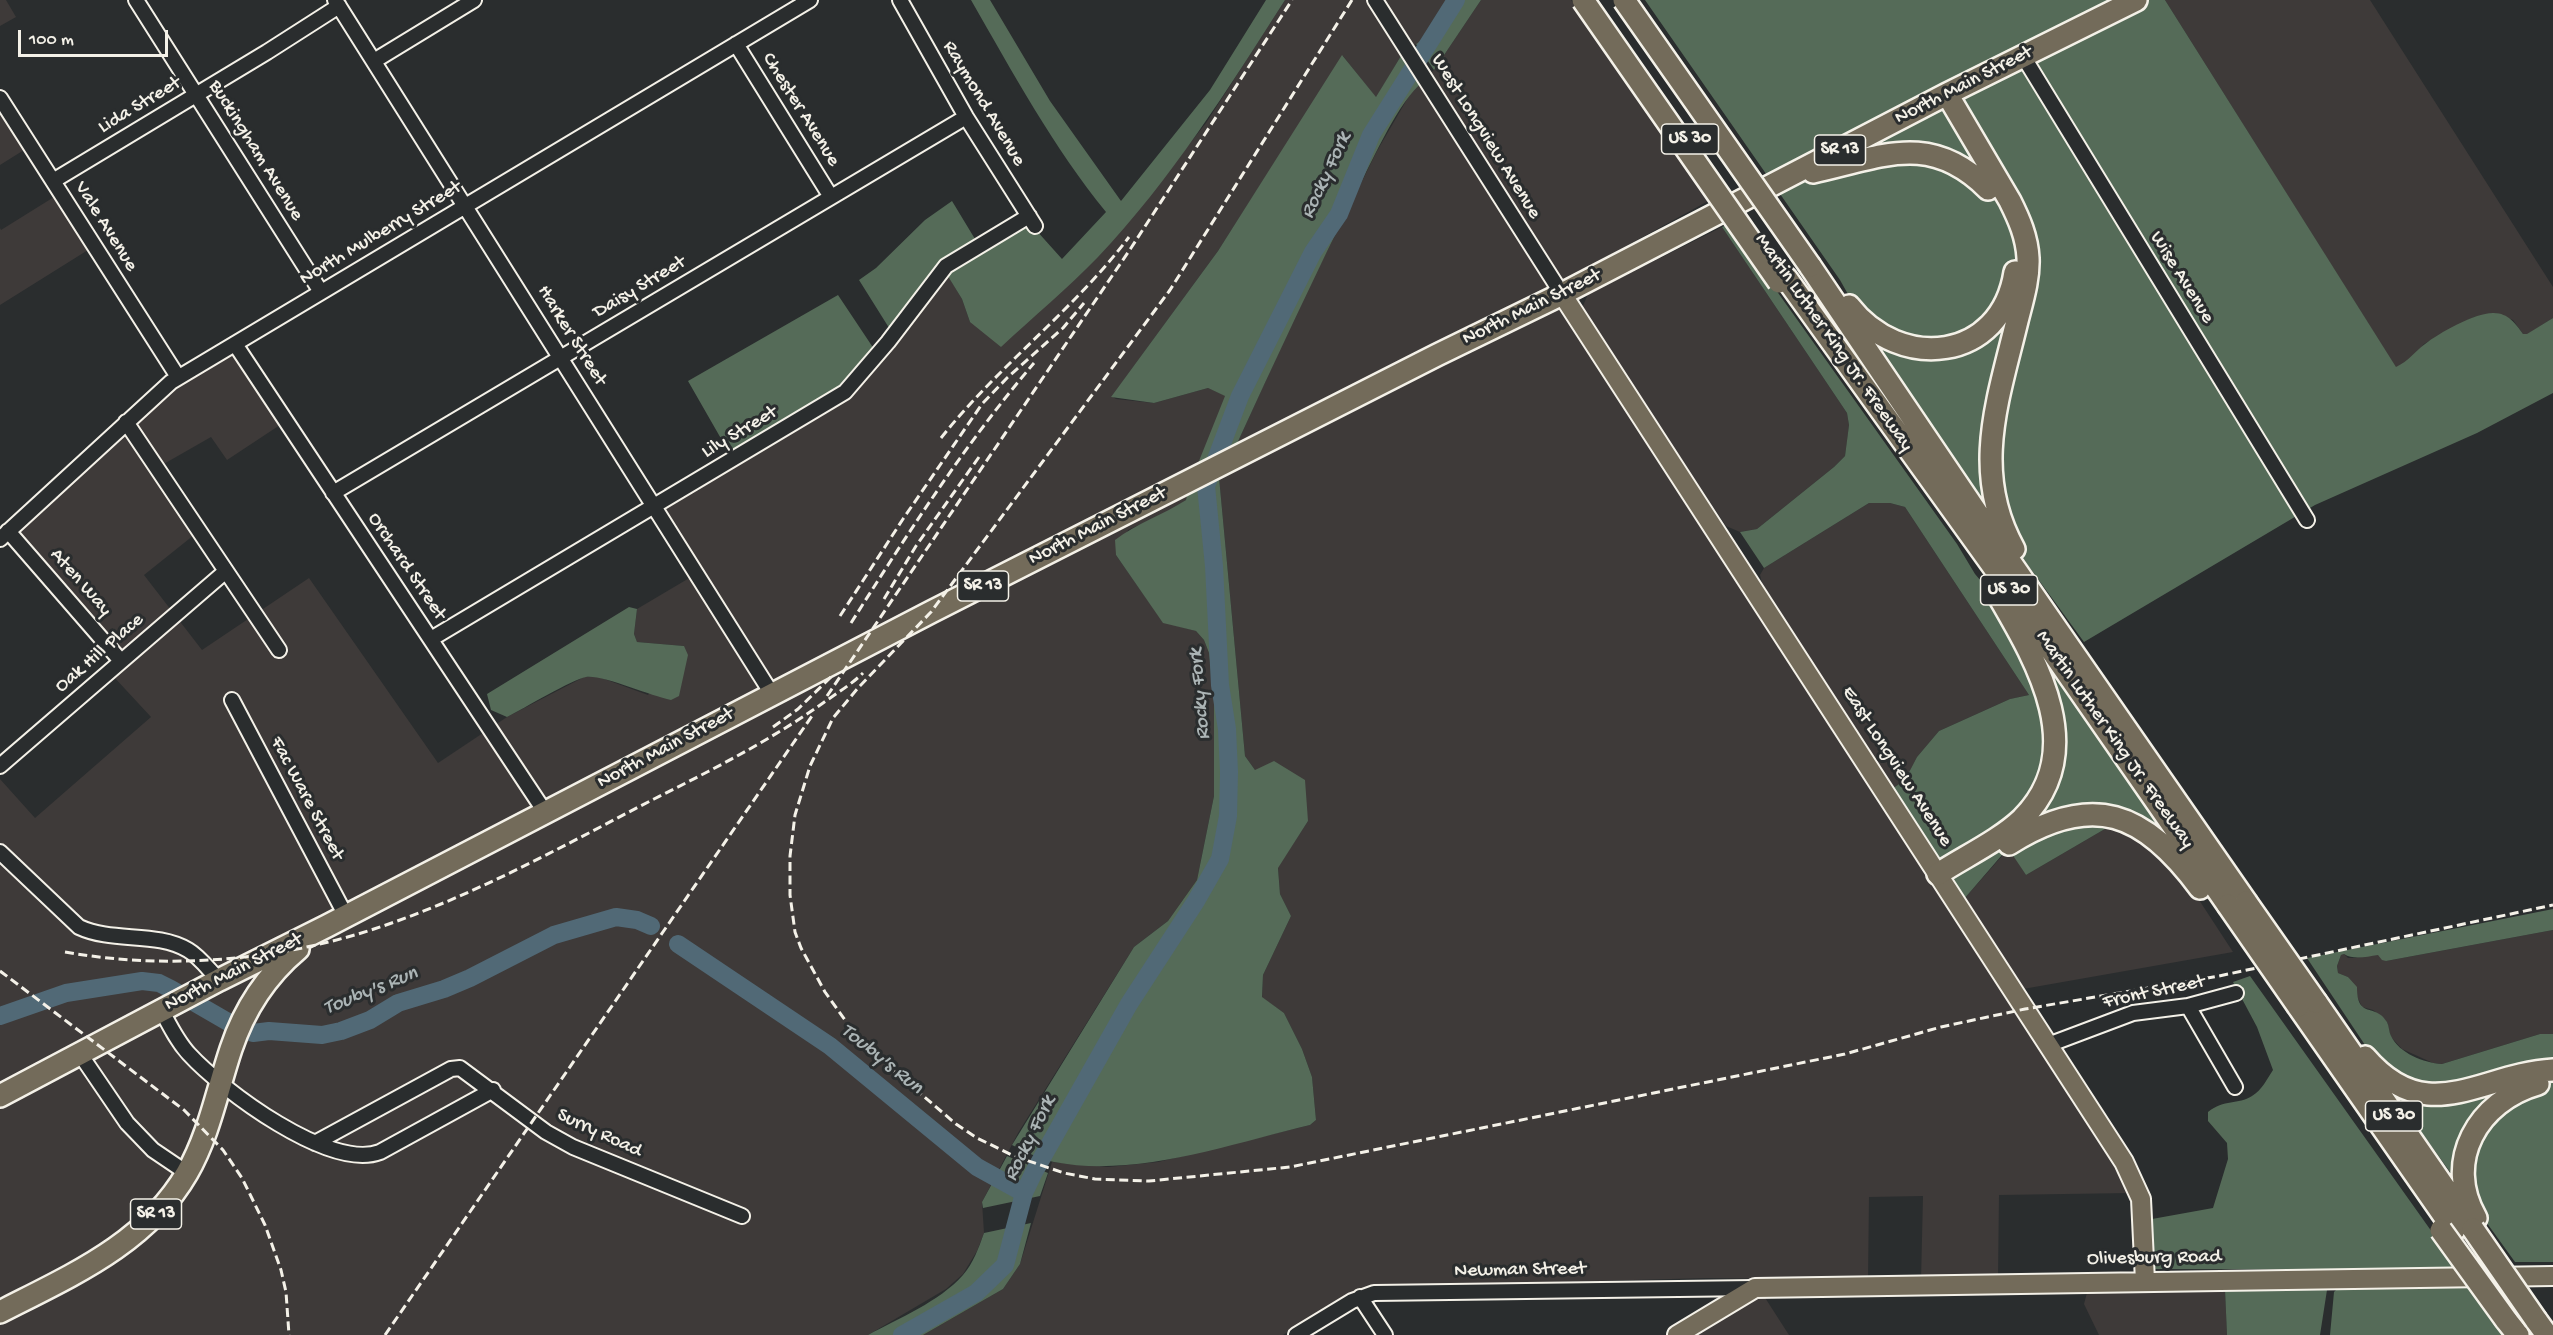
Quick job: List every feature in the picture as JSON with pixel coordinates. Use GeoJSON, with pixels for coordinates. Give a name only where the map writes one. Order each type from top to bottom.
{"type":"FeatureCollection","features":[{"type":"Feature","properties":{"kind":"highway"},"geometry":{"type":"LineString","coordinates":[[1583,0],[1783,280],[1977,560],[2019,632],[2049,699],[2054,718],[2055,753],[2052,769],[2039,797],[2014,825],[1941,879]]}},
{"type":"Feature","properties":{"kind":"highway","name":"Martin Luther King Jr. Freeway"},"geometry":{"type":"LineString","coordinates":[[1593,0],[1783,280],[1993,566],[2236,904],[2531,1327]]}},
{"type":"Feature","properties":{"kind":"highway","name":"Martin Luther King Jr. Freeway"},"geometry":{"type":"LineString","coordinates":[[1624,0],[1814,265],[2008,559],[2224,871],[2236,904]]}},
{"type":"Feature","properties":{"kind":"highway"},"geometry":{"type":"LineString","coordinates":[[1634,0],[1814,265],[1854,312],[1880,336],[1900,345],[1918,349],[1943,348],[1963,343],[1983,330],[2002,307],[2014,276],[2015,253],[2011,231],[1940,98]]}},
{"type":"Feature","properties":{"kind":"highway","name":"North Main Street"},"geometry":{"type":"LineString","coordinates":[[0,1096],[772,694],[2136,0]]}},
{"type":"Feature","properties":{"kind":"highway"},"geometry":{"type":"LineString","coordinates":[[1940,98],[2010,201],[2026,245],[2026,283],[1991,441],[1990,481],[1998,514],[2012,546],[2027,570],[2150,750],[2164,784]]}},
{"type":"Feature","properties":{"kind":"highway"},"geometry":{"type":"LineString","coordinates":[[1783,179],[1880,156],[1917,153],[1938,156],[1956,163],[1988,189]]}},
{"type":"Feature","properties":{"kind":"highway"},"geometry":{"type":"LineString","coordinates":[[1941,879],[2037,826],[2063,817],[2089,814],[2127,822],[2154,837],[2185,868],[2236,904],[2531,1327]]}},
{"type":"Feature","properties":{"kind":"highway","name":"SR 13"},"geometry":{"type":"LineString","coordinates":[[0,1312],[95,1262],[127,1241],[155,1216],[187,1173],[206,1131],[231,1047],[263,985],[275,970],[327,926]]}},
{"type":"Feature","properties":{"kind":"highway"},"geometry":{"type":"LineString","coordinates":[[2306,1004],[2371,1065],[2392,1081],[2417,1092],[2431,1095],[2463,1093],[2526,1074],[2553,1070]]}},
{"type":"Feature","properties":{"kind":"highway"},"geometry":{"type":"LineString","coordinates":[[2462,1229],[2470,1208],[2464,1181],[2465,1158],[2472,1135],[2485,1114],[2503,1099],[2525,1088],[2553,1083]]}},
{"type":"Feature","properties":{"kind":"main road","name":"East Longview Avenue"},"geometry":{"type":"LineString","coordinates":[[1562,294],[2124,1162],[2137,1188],[2143,1211],[2145,1281]]}},
{"type":"Feature","properties":{"kind":"main road","name":"Olivesburg Road"},"geometry":{"type":"LineString","coordinates":[[1755,1288],[2553,1276]]}},
{"type":"Feature","properties":{"kind":"main road"},"geometry":{"type":"LineString","coordinates":[[1677,1335],[1755,1288]]}},
{"type":"Feature","properties":{"kind":"street","name":"Buckingham Avenue"},"geometry":{"type":"LineString","coordinates":[[136,0],[321,292]]}},
{"type":"Feature","properties":{"kind":"street"},"geometry":{"type":"LineString","coordinates":[[374,61],[474,0]]}},
{"type":"Feature","properties":{"kind":"street","name":"North Mulberry Street"},"geometry":{"type":"LineString","coordinates":[[4,535],[178,377],[810,0]]}},
{"type":"Feature","properties":{"kind":"street","name":"Raymond Avenue"},"geometry":{"type":"LineString","coordinates":[[900,0],[966,117],[1032,221]]}},
{"type":"Feature","properties":{"kind":"street","name":"West Longview Avenue"},"geometry":{"type":"LineString","coordinates":[[1376,0],[1562,294]]}},
{"type":"Feature","properties":{"kind":"street","name":"Lida Street"},"geometry":{"type":"LineString","coordinates":[[52,181],[196,94],[337,3]]}},
{"type":"Feature","properties":{"kind":"street","name":"Harker Street"},"geometry":{"type":"LineString","coordinates":[[337,3],[772,694]]}},
{"type":"Feature","properties":{"kind":"street","name":"Chester Avenue"},"geometry":{"type":"LineString","coordinates":[[736,44],[831,197]]}},
{"type":"Feature","properties":{"kind":"street","name":"Wise Avenue"},"geometry":{"type":"LineString","coordinates":[[2023,56],[2307,520]]}},
{"type":"Feature","properties":{"kind":"street","name":"Vale Avenue"},"geometry":{"type":"LineString","coordinates":[[0,98],[178,377]]}},
{"type":"Feature","properties":{"kind":"street","name":"Daisy Street"},"geometry":{"type":"LineString","coordinates":[[333,493],[966,117]]}},
{"type":"Feature","properties":{"kind":"street","name":"Lily Street"},"geometry":{"type":"LineString","coordinates":[[431,639],[845,392],[888,342],[946,266],[1032,221]]}},
{"type":"Feature","properties":{"kind":"street","name":"Orchard Street"},"geometry":{"type":"LineString","coordinates":[[235,344],[546,812]]}},
{"type":"Feature","properties":{"kind":"street"},"geometry":{"type":"LineString","coordinates":[[126,422],[279,650]]}},
{"type":"Feature","properties":{"kind":"street","name":"Aten Way"},"geometry":{"type":"LineString","coordinates":[[4,535],[121,662]]}},
{"type":"Feature","properties":{"kind":"street","name":"Oak Hill Place"},"geometry":{"type":"LineString","coordinates":[[3,758],[121,662],[226,571]]}},
{"type":"Feature","properties":{"kind":"street","name":"Fac Ware Street"},"geometry":{"type":"LineString","coordinates":[[232,700],[346,916]]}},
{"type":"Feature","properties":{"kind":"street"},"geometry":{"type":"LineString","coordinates":[[0,852],[79,927],[95,934],[178,945],[196,956],[219,980]]}},
{"type":"Feature","properties":{"kind":"street","name":"Front Street"},"geometry":{"type":"LineString","coordinates":[[2048,1045],[2133,1013],[2188,1006],[2236,993]]}},
{"type":"Feature","properties":{"kind":"street"},"geometry":{"type":"LineString","coordinates":[[2188,1006],[2235,1087]]}},
{"type":"Feature","properties":{"kind":"street"},"geometry":{"type":"LineString","coordinates":[[168,1008],[187,1052],[221,1081],[278,1125],[315,1143],[349,1154],[371,1156],[493,1090]]}},
{"type":"Feature","properties":{"kind":"street"},"geometry":{"type":"LineString","coordinates":[[80,1054],[131,1127],[153,1150],[187,1173]]}},
{"type":"Feature","properties":{"kind":"street","name":"Surry Road"},"geometry":{"type":"LineString","coordinates":[[315,1143],[451,1069],[462,1068],[546,1132],[573,1147],[742,1216]]}},
{"type":"Feature","properties":{"kind":"street","name":"Newman Street"},"geometry":{"type":"LineString","coordinates":[[1296,1335],[1360,1297],[1394,1292],[1755,1288]]}},
{"type":"Feature","properties":{"kind":"street"},"geometry":{"type":"LineString","coordinates":[[1360,1297],[1385,1335]]}},
{"type":"Feature","properties":{"kind":"shaded area"},"geometry":{"type":"Polygon","coordinates":[[[0,0],[6,0],[16,17],[0,26],[0,0]]]}},
{"type":"Feature","properties":{"kind":"shaded area"},"geometry":{"type":"Polygon","coordinates":[[[1285,0],[1446,0],[1425,39],[1404,51],[1376,98],[1343,56],[1218,251],[1112,396],[1116,399],[1154,403],[1208,388],[1226,396],[1186,500],[1170,511],[1128,530],[1116,555],[1163,622],[1196,631],[1204,640],[1209,653],[1214,700],[1214,796],[1197,880],[1168,921],[1134,947],[1018,1133],[982,1202],[984,1233],[977,1251],[963,1274],[946,1289],[868,1335],[0,1335],[0,779],[35,818],[151,717],[113,676],[128,662],[16,533],[126,434],[194,535],[144,575],[202,650],[309,578],[438,763],[507,717],[584,677],[599,677],[648,695],[684,646],[637,642],[634,634],[637,609],[691,577],[646,505],[834,394],[891,331],[941,264],[962,299],[970,322],[1141,205],[1206,123],[1285,0]]]}},
{"type":"Feature","properties":{"kind":"shaded area"},"geometry":{"type":"Polygon","coordinates":[[[1481,0],[1571,0],[1710,200],[1548,289],[1952,909],[1964,899],[2009,848],[2026,875],[2110,826],[2146,840],[2188,883],[2233,952],[2006,992],[2124,1174],[2131,1193],[1999,1195],[1998,1279],[1921,1280],[1923,1196],[1869,1197],[1868,1280],[1708,1278],[1370,1287],[1357,1291],[1283,1335],[923,1335],[1003,1289],[1020,1264],[1052,1162],[1108,1167],[1158,1162],[1310,1125],[1316,1120],[1312,1077],[1302,1049],[1284,1013],[1262,998],[1263,975],[1291,916],[1280,894],[1278,867],[1308,821],[1255,770],[1245,756],[1219,477],[1235,448],[1300,305],[1377,151],[1413,89],[1434,70],[1481,0]]]}},
{"type":"Feature","properties":{"kind":"shaded area"},"geometry":{"type":"Polygon","coordinates":[[[2165,0],[2370,0],[2553,287],[2553,318],[2528,334],[2523,334],[2513,320],[2494,313],[2474,317],[2424,344],[2413,357],[2396,368],[2165,0]]]}},
{"type":"Feature","properties":{"kind":"shaded area"},"geometry":{"type":"Polygon","coordinates":[[[0,112],[24,150],[0,165],[0,112]]]}},
{"type":"Feature","properties":{"kind":"shaded area"},"geometry":{"type":"Polygon","coordinates":[[[54,197],[88,250],[0,305],[0,228],[1,230],[54,197]]]}},
{"type":"Feature","properties":{"kind":"shaded area"},"geometry":{"type":"Polygon","coordinates":[[[1722,227],[1847,413],[1849,425],[1845,456],[1834,467],[1757,529],[1740,532],[1726,526],[1585,315],[1583,306],[1588,294],[1722,227]]]}},
{"type":"Feature","properties":{"kind":"shaded area"},"geometry":{"type":"Polygon","coordinates":[[[231,351],[280,425],[227,460],[211,437],[162,465],[134,423],[171,389],[231,351]]]}},
{"type":"Feature","properties":{"kind":"shaded area"},"geometry":{"type":"Polygon","coordinates":[[[1869,503],[1890,503],[1905,507],[2029,695],[2010,699],[1939,731],[1917,757],[1905,781],[1892,789],[1764,591],[1760,575],[1764,568],[1869,503]]]}},
{"type":"Feature","properties":{"kind":"shaded area"},"geometry":{"type":"Polygon","coordinates":[[[2553,930],[2553,1034],[2540,1034],[2442,1064],[2433,1063],[2402,1049],[2391,1037],[2387,1022],[2373,1010],[2362,1007],[2348,977],[2338,973],[2337,966],[2341,955],[2344,954],[2348,958],[2355,958],[2378,954],[2386,961],[2553,930]]]}},
{"type":"Feature","properties":{"kind":"shaded area"},"geometry":{"type":"Polygon","coordinates":[[[2088,1289],[2225,1290],[2227,1335],[2099,1335],[2084,1304],[2088,1289]]]}},
{"type":"Feature","properties":{"kind":"shaded area"},"geometry":{"type":"Polygon","coordinates":[[[1762,1293],[1789,1335],[1689,1335],[1762,1293]]]}},
{"type":"Feature","properties":{"kind":"green space"},"geometry":{"type":"Polygon","coordinates":[[[971,0],[990,0],[1050,101],[1121,201],[1210,90],[1266,0],[1285,0],[1198,133],[1125,228],[1063,291],[1001,347],[970,322],[962,299],[946,273],[1027,220],[1062,259],[1106,212],[1051,136],[971,0]]]}},
{"type":"Feature","properties":{"kind":"green space"},"geometry":{"type":"Polygon","coordinates":[[[1446,0],[1481,0],[1434,70],[1416,44],[1425,38],[1446,0]]]}},
{"type":"Feature","properties":{"kind":"green space"},"geometry":{"type":"Polygon","coordinates":[[[1645,0],[2165,0],[2396,367],[2439,334],[2478,316],[2499,313],[2514,323],[2523,334],[2527,334],[2553,318],[2553,393],[2477,433],[2315,505],[2084,642],[1992,516],[1872,337],[1840,280],[1645,0]]]}},
{"type":"Feature","properties":{"kind":"green space"},"geometry":{"type":"Polygon","coordinates":[[[1404,51],[1423,82],[1414,90],[1396,115],[1359,186],[1235,448],[1197,466],[1225,396],[1208,388],[1154,403],[1111,397],[1218,251],[1342,55],[1376,97],[1404,51]]]}},
{"type":"Feature","properties":{"kind":"green space"},"geometry":{"type":"Polygon","coordinates":[[[952,201],[975,239],[941,264],[891,331],[859,280],[876,268],[925,220],[952,201]]]}},
{"type":"Feature","properties":{"kind":"green space"},"geometry":{"type":"Polygon","coordinates":[[[1729,224],[1957,544],[1975,574],[2025,633],[2168,838],[2146,840],[2110,826],[2026,875],[2008,848],[1964,899],[1892,789],[1905,780],[1917,757],[1939,731],[2010,699],[2029,695],[1905,507],[1890,503],[1869,503],[1764,568],[1740,532],[1757,529],[1834,467],[1845,456],[1849,425],[1847,413],[1722,227],[1729,224]]]}},
{"type":"Feature","properties":{"kind":"green space"},"geometry":{"type":"Polygon","coordinates":[[[838,295],[874,349],[849,382],[731,456],[688,381],[838,295]]]}},
{"type":"Feature","properties":{"kind":"green space"},"geometry":{"type":"Polygon","coordinates":[[[1219,477],[1245,756],[1255,770],[1274,761],[1305,780],[1308,821],[1278,868],[1280,894],[1291,916],[1263,975],[1262,997],[1284,1013],[1302,1049],[1312,1077],[1316,1120],[1310,1125],[1183,1157],[1117,1166],[1085,1166],[1054,1162],[1012,1145],[1134,947],[1168,921],[1197,880],[1214,796],[1214,700],[1209,653],[1204,640],[1196,631],[1163,623],[1116,555],[1115,540],[1186,500],[1188,491],[1219,477]]]}},
{"type":"Feature","properties":{"kind":"green space"},"geometry":{"type":"Polygon","coordinates":[[[629,607],[637,609],[634,634],[637,642],[684,646],[688,655],[679,696],[671,700],[604,679],[586,677],[560,688],[507,717],[491,710],[487,694],[629,607]]]}},
{"type":"Feature","properties":{"kind":"green space"},"geometry":{"type":"Polygon","coordinates":[[[2553,909],[2553,930],[2386,961],[2378,955],[2356,957],[2344,954],[2341,955],[2337,966],[2338,973],[2348,977],[2357,987],[2360,1004],[2382,1016],[2387,1022],[2395,1042],[2406,1052],[2428,1062],[2442,1064],[2540,1034],[2553,1034],[2553,1262],[2515,1262],[2388,1086],[2375,1060],[2307,958],[2553,909]]]}},
{"type":"Feature","properties":{"kind":"green space"},"geometry":{"type":"Polygon","coordinates":[[[2250,976],[2459,1270],[2155,1269],[2152,1219],[2213,1208],[2228,1159],[2227,1143],[2208,1121],[2208,1112],[2220,1105],[2247,1099],[2256,1094],[2273,1070],[2257,1027],[2233,982],[2250,976]]]}},
{"type":"Feature","properties":{"kind":"green space"},"geometry":{"type":"Polygon","coordinates":[[[1007,1156],[1048,1173],[1040,1196],[983,1208],[982,1202],[1007,1156]]]}},
{"type":"Feature","properties":{"kind":"green space"},"geometry":{"type":"Polygon","coordinates":[[[1031,1223],[1020,1264],[1003,1289],[923,1335],[868,1335],[918,1309],[953,1285],[970,1266],[984,1233],[1031,1223]]]}},
{"type":"Feature","properties":{"kind":"green space"},"geometry":{"type":"Polygon","coordinates":[[[2469,1284],[2505,1335],[2330,1335],[2334,1292],[2338,1288],[2469,1284]]]}},
{"type":"Feature","properties":{"kind":"green space"},"geometry":{"type":"Polygon","coordinates":[[[2325,1287],[2327,1290],[2320,1335],[2227,1335],[2225,1290],[2325,1287]]]}},
{"type":"Feature","properties":{"kind":"waterway","name":"Rocky Fork"},"geometry":{"type":"LineString","coordinates":[[902,1335],[976,1293],[1005,1265],[1024,1193],[1034,1172],[1129,1004],[1196,901],[1220,859],[1228,816],[1229,772],[1227,729],[1220,685],[1214,566],[1206,486],[1240,396],[1313,252],[1339,214],[1371,135],[1456,0]]}},
{"type":"Feature","properties":{"kind":"waterway","name":"Touby's Run"},"geometry":{"type":"LineString","coordinates":[[0,1016],[66,993],[142,981],[159,983],[228,1022],[253,1033],[269,1031],[322,1035],[341,1031],[370,1020],[398,1003],[444,989],[470,978],[554,935],[616,917],[637,920],[651,926]]}},
{"type":"Feature","properties":{"kind":"waterway","name":"Touby's Run"},"geometry":{"type":"LineString","coordinates":[[678,944],[830,1046],[977,1167],[1024,1193]]}},
{"type":"Feature","properties":{"kind":"railway"},"geometry":{"type":"LineString","coordinates":[[827,696],[1131,248],[1292,0]]}},
{"type":"Feature","properties":{"kind":"railway"},"geometry":{"type":"LineString","coordinates":[[1352,0],[1170,290],[931,612],[858,688],[833,718],[810,766],[795,815],[790,856],[790,895],[795,932],[801,948],[825,992],[850,1027],[887,1065],[956,1124],[977,1138],[1014,1156],[1064,1173],[1095,1179],[1149,1181],[1290,1167],[1845,1054],[1941,1027],[2025,1009],[2219,976],[2553,905]]}},
{"type":"Feature","properties":{"kind":"railway"},"geometry":{"type":"LineString","coordinates":[[941,438],[987,387],[1084,290],[1129,237]]}},
{"type":"Feature","properties":{"kind":"railway"},"geometry":{"type":"LineString","coordinates":[[840,616],[982,404],[1007,378],[1063,328],[1084,303]]}},
{"type":"Feature","properties":{"kind":"railway"},"geometry":{"type":"LineString","coordinates":[[851,623],[961,457],[1034,363]]}},
{"type":"Feature","properties":{"kind":"railway"},"geometry":{"type":"LineString","coordinates":[[884,599],[916,546],[979,457]]}},
{"type":"Feature","properties":{"kind":"railway"},"geometry":{"type":"LineString","coordinates":[[65,952],[143,960],[221,959],[299,949],[374,929],[482,886],[719,766],[803,717],[863,673]]}},
{"type":"Feature","properties":{"kind":"railway"},"geometry":{"type":"LineString","coordinates":[[773,727],[798,709],[834,674]]}},
{"type":"Feature","properties":{"kind":"railway"},"geometry":{"type":"LineString","coordinates":[[385,1335],[814,713]]}},
{"type":"Feature","properties":{"kind":"railway"},"geometry":{"type":"LineString","coordinates":[[0,971],[184,1110],[223,1150],[242,1178],[265,1225],[281,1270],[286,1292],[289,1335]]}}]}
